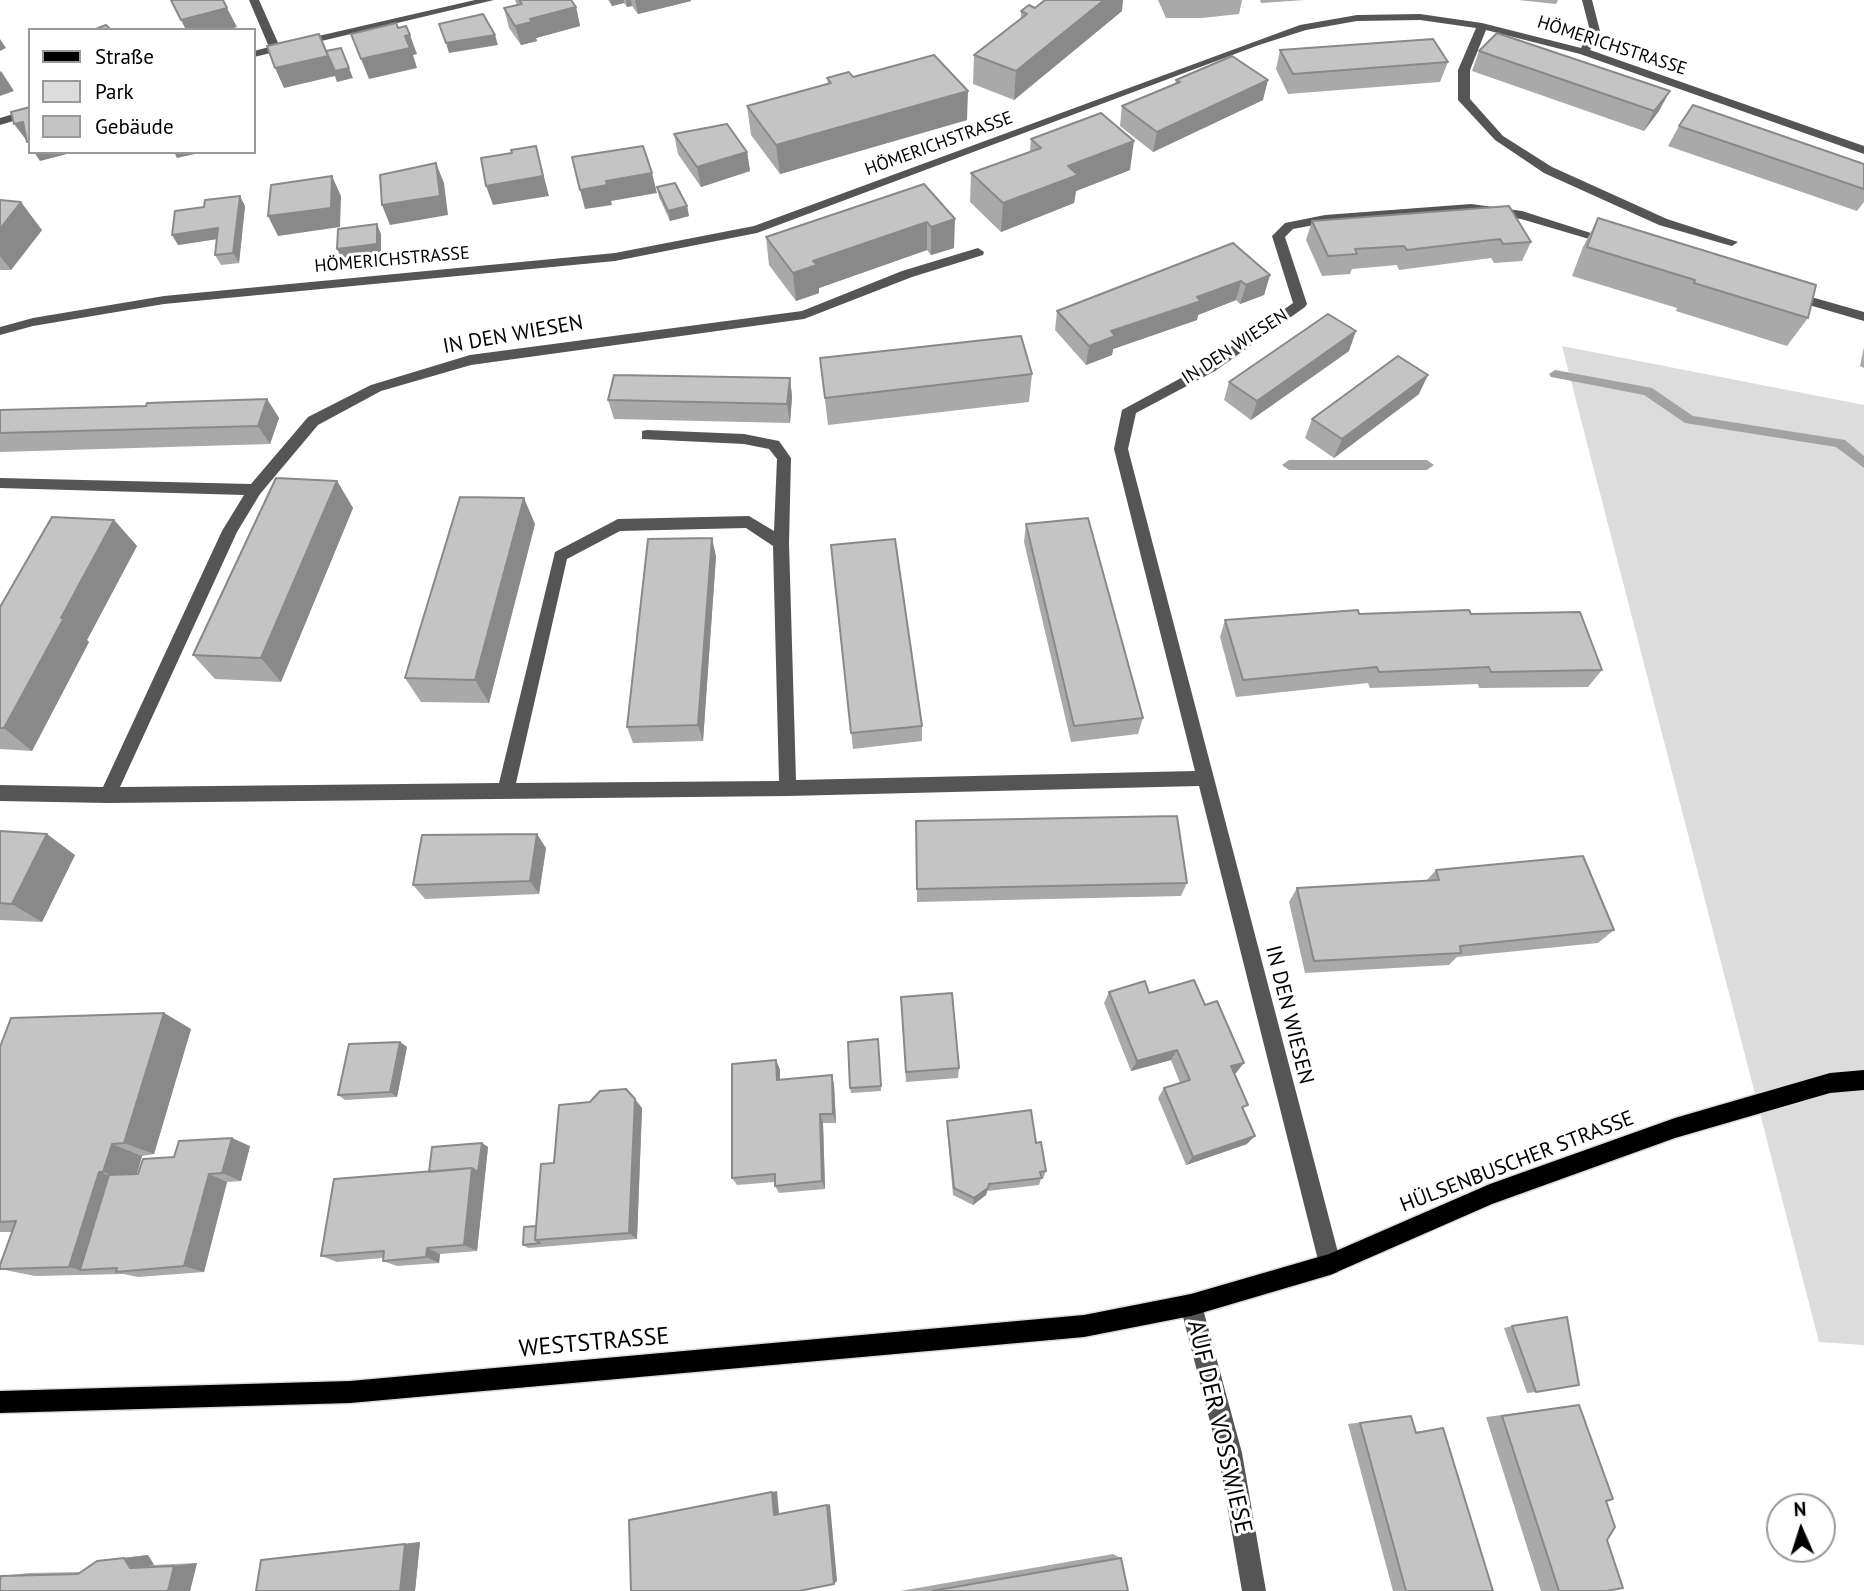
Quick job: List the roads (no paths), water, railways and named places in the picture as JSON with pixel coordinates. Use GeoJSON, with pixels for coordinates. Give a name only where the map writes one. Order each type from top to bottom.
{"type":"FeatureCollection","features":[{"type":"Feature","properties":{"kind":"main road","name":"HÜLSENBUSCHER STRASSE"},"geometry":{"type":"LineString","coordinates":[[1191,1305],[1330,1264],[1490,1194],[1675,1128],[1830,1083],[1864,1080]]}},
{"type":"Feature","properties":{"kind":"main road","name":"WESTSTRASSE"},"geometry":{"type":"LineString","coordinates":[[0,1402],[351,1392],[1084,1326],[1191,1305]]}},
{"type":"Feature","properties":{"kind":"street"},"geometry":{"type":"LineString","coordinates":[[254,0],[275,49]]}},
{"type":"Feature","properties":{"kind":"street"},"geometry":{"type":"LineString","coordinates":[[256,54],[488,0]]}},
{"type":"Feature","properties":{"kind":"street"},"geometry":{"type":"LineString","coordinates":[[1584,52],[1595,31],[1587,0]]}},
{"type":"Feature","properties":{"kind":"street","name":"HÖMERICHSTRASSE"},"geometry":{"type":"LineString","coordinates":[[0,331],[33,322],[164,299],[615,257],[757,229],[1304,27],[1357,18],[1420,17],[1482,26],[1584,52],[1864,150]]}},
{"type":"Feature","properties":{"kind":"street"},"geometry":{"type":"LineString","coordinates":[[1482,26],[1464,70],[1464,100],[1499,138],[1548,170],[1663,222],[1731,242]]}},
{"type":"Feature","properties":{"kind":"street"},"geometry":{"type":"LineString","coordinates":[[0,122],[28,113]]}},
{"type":"Feature","properties":{"kind":"street","name":"IN DEN WIESEN"},"geometry":{"type":"LineString","coordinates":[[1330,1264],[1121,449],[1129,410],[1210,368],[1300,304],[1278,236],[1289,226],[1337,218],[1471,208],[1522,215],[1627,246]]}},
{"type":"Feature","properties":{"kind":"street","name":"IN DEN WIESEN"},"geometry":{"type":"LineString","coordinates":[[108,795],[230,531],[255,490],[313,421],[376,388],[470,360],[804,315],[907,274],[978,252]]}},
{"type":"Feature","properties":{"kind":"street"},"geometry":{"type":"LineString","coordinates":[[1770,289],[1864,317]]}},
{"type":"Feature","properties":{"kind":"street"},"geometry":{"type":"LineString","coordinates":[[647,435],[744,439],[774,445],[784,458],[781,543],[788,788]]}},
{"type":"Feature","properties":{"kind":"street"},"geometry":{"type":"LineString","coordinates":[[0,483],[255,490]]}},
{"type":"Feature","properties":{"kind":"street"},"geometry":{"type":"LineString","coordinates":[[506,791],[561,556],[618,526],[749,523],[781,543]]}},
{"type":"Feature","properties":{"kind":"street"},"geometry":{"type":"LineString","coordinates":[[0,793],[108,795],[788,788],[1205,778]]}},
{"type":"Feature","properties":{"kind":"street","name":"AUF DER VOSSWIESE"},"geometry":{"type":"LineString","coordinates":[[1191,1305],[1230,1453],[1254,1591]]}},
{"type":"Feature","properties":{"kind":"waterway"},"geometry":{"type":"LineString","coordinates":[[1555,374],[1648,391],[1690,420],[1840,443],[1864,463]]}},
{"type":"Feature","properties":{"kind":"waterway"},"geometry":{"type":"LineString","coordinates":[[1289,465],[1427,465]]}}]}
